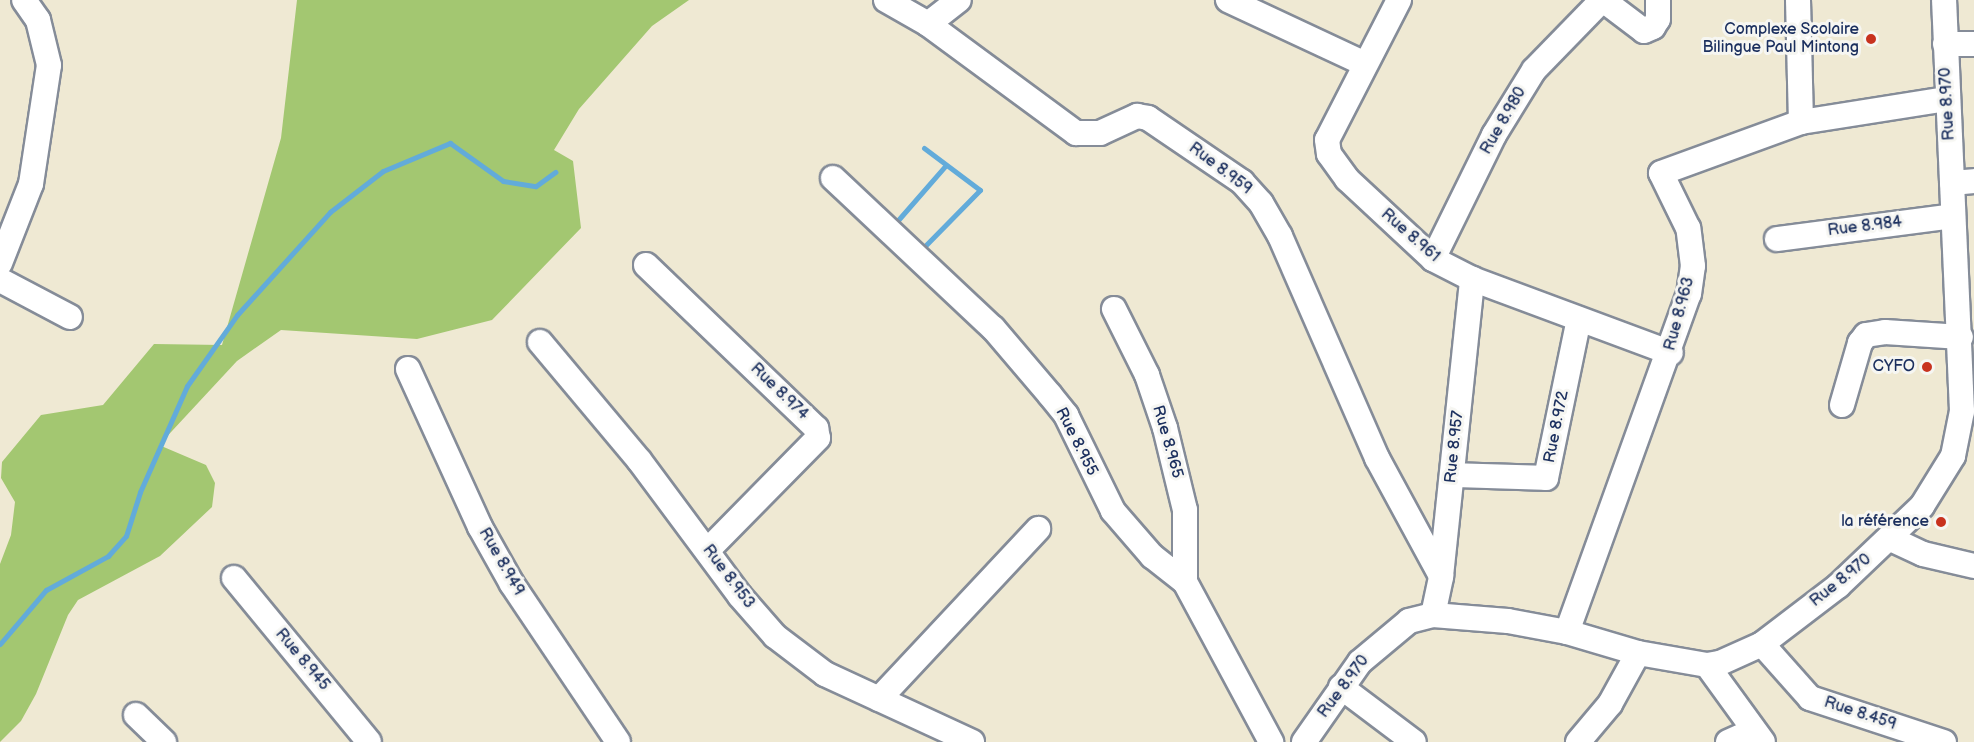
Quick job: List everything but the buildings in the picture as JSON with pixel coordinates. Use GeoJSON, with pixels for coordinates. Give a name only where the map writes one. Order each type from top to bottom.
{"type":"FeatureCollection","features":[{"type":"Feature","properties":{"kind":"street"},"geometry":{"type":"LineString","coordinates":[[0,263],[31,184],[49,64],[38,20],[24,0]]}},
{"type":"Feature","properties":{"kind":"street","name":"Rue 8.959"},"geometry":{"type":"LineString","coordinates":[[886,0],[928,24],[1077,133],[1100,133],[1137,116],[1148,118],[1248,189],[1280,236],[1377,458],[1441,576]]}},
{"type":"Feature","properties":{"kind":"street"},"geometry":{"type":"LineString","coordinates":[[928,24],[959,0]]}},
{"type":"Feature","properties":{"kind":"street"},"geometry":{"type":"LineString","coordinates":[[1228,0],[1365,64]]}},
{"type":"Feature","properties":{"kind":"street","name":"Rue 8.961"},"geometry":{"type":"LineString","coordinates":[[1399,0],[1330,132],[1329,154],[1347,179],[1432,259],[1472,279],[1671,352]]}},
{"type":"Feature","properties":{"kind":"street","name":"Rue 8.980"},"geometry":{"type":"LineString","coordinates":[[1432,259],[1494,135],[1534,70],[1602,0],[1644,31],[1653,27],[1658,19],[1658,0]]}},
{"type":"Feature","properties":{"kind":"street"},"geometry":{"type":"LineString","coordinates":[[1798,0],[1801,122]]}},
{"type":"Feature","properties":{"kind":"street","name":"Rue 8.970"},"geometry":{"type":"LineString","coordinates":[[1304,742],[1341,687],[1384,639],[1409,621],[1433,615],[1508,621],[1567,632],[1638,653],[1707,665],[1762,644],[1892,539],[1922,506],[1953,456],[1962,411],[1965,333],[1953,216],[1963,182],[1947,99],[1944,0]]}},
{"type":"Feature","properties":{"kind":"street"},"geometry":{"type":"LineString","coordinates":[[1946,44],[1974,44]]}},
{"type":"Feature","properties":{"kind":"street","name":"Rue 8.963"},"geometry":{"type":"LineString","coordinates":[[1567,632],[1671,352],[1693,267],[1688,228],[1661,173],[1801,122],[1947,99]]}},
{"type":"Feature","properties":{"kind":"street","name":"Rue 8.955"},"geometry":{"type":"LineString","coordinates":[[833,178],[993,328],[1066,416],[1113,511],[1152,556],[1185,582],[1271,742]]}},
{"type":"Feature","properties":{"kind":"street","name":"Rue 8.984"},"geometry":{"type":"LineString","coordinates":[[1777,239],[1953,216]]}},
{"type":"Feature","properties":{"kind":"street","name":"Rue 8.974"},"geometry":{"type":"LineString","coordinates":[[646,265],[816,428],[818,438],[707,550]]}},
{"type":"Feature","properties":{"kind":"street","name":"Rue 8.957"},"geometry":{"type":"LineString","coordinates":[[1433,615],[1441,576],[1472,279]]}},
{"type":"Feature","properties":{"kind":"street"},"geometry":{"type":"LineString","coordinates":[[0,280],[70,317]]}},
{"type":"Feature","properties":{"kind":"street","name":"Rue 8.965"},"geometry":{"type":"LineString","coordinates":[[1114,309],[1147,375],[1165,428],[1185,510],[1185,582]]}},
{"type":"Feature","properties":{"kind":"street","name":"Rue 8.972"},"geometry":{"type":"LineString","coordinates":[[1452,475],[1546,478],[1579,319]]}},
{"type":"Feature","properties":{"kind":"street"},"geometry":{"type":"LineString","coordinates":[[1842,405],[1860,343],[1866,335],[1885,332],[1965,333]]}},
{"type":"Feature","properties":{"kind":"street","name":"Rue 8.953"},"geometry":{"type":"LineString","coordinates":[[540,342],[639,460],[747,604],[800,658],[825,674],[972,742]]}},
{"type":"Feature","properties":{"kind":"street","name":"Rue 8.949"},"geometry":{"type":"LineString","coordinates":[[408,369],[480,527],[512,584],[618,742]]}},
{"type":"Feature","properties":{"kind":"street"},"geometry":{"type":"LineString","coordinates":[[879,699],[1038,529]]}},
{"type":"Feature","properties":{"kind":"street"},"geometry":{"type":"LineString","coordinates":[[1892,539],[1923,554],[1974,566]]}},
{"type":"Feature","properties":{"kind":"street","name":"Rue 8.945"},"geometry":{"type":"LineString","coordinates":[[234,578],[369,742]]}},
{"type":"Feature","properties":{"kind":"street","name":"Rue 8.459"},"geometry":{"type":"LineString","coordinates":[[1762,644],[1810,698],[1944,742]]}},
{"type":"Feature","properties":{"kind":"street"},"geometry":{"type":"LineString","coordinates":[[1578,742],[1610,704],[1638,653]]}},
{"type":"Feature","properties":{"kind":"street"},"geometry":{"type":"LineString","coordinates":[[1707,665],[1758,736],[1728,742]]}},
{"type":"Feature","properties":{"kind":"street"},"geometry":{"type":"LineString","coordinates":[[1341,687],[1414,742]]}},
{"type":"Feature","properties":{"kind":"street"},"geometry":{"type":"LineString","coordinates":[[136,715],[164,742]]}},
{"type":"Feature","properties":{"kind":"green space"},"geometry":{"type":"Polygon","coordinates":[[[297,0],[689,0],[652,26],[579,109],[554,150],[573,161],[581,228],[492,320],[417,339],[281,330],[237,361],[159,445],[206,465],[215,483],[212,507],[160,556],[78,600],[68,615],[36,694],[21,721],[0,742],[0,564],[11,535],[15,502],[1,478],[2,462],[41,415],[103,405],[154,344],[222,345],[281,138],[297,0]]]}},
{"type":"Feature","properties":{"kind":"waterway"},"geometry":{"type":"LineString","coordinates":[[0,644],[46,590],[108,556],[126,536],[140,492],[187,386],[237,315],[330,212],[383,171],[450,143],[503,181],[536,186],[555,172]]}},
{"type":"Feature","properties":{"kind":"waterway"},"geometry":{"type":"LineString","coordinates":[[919,252],[980,190],[924,148]]}},
{"type":"Feature","properties":{"kind":"waterway"},"geometry":{"type":"LineString","coordinates":[[892,227],[946,165]]}},
{"type":"Feature","properties":{"kind":"place","name":"Complexe Scolaire Bilingue Paul Mintong"},"geometry":{"type":"Point","coordinates":[1871,39]}},
{"type":"Feature","properties":{"kind":"place","name":"CYFO"},"geometry":{"type":"Point","coordinates":[1927,367]}},
{"type":"Feature","properties":{"kind":"place","name":"la référence"},"geometry":{"type":"Point","coordinates":[1941,522]}}]}
